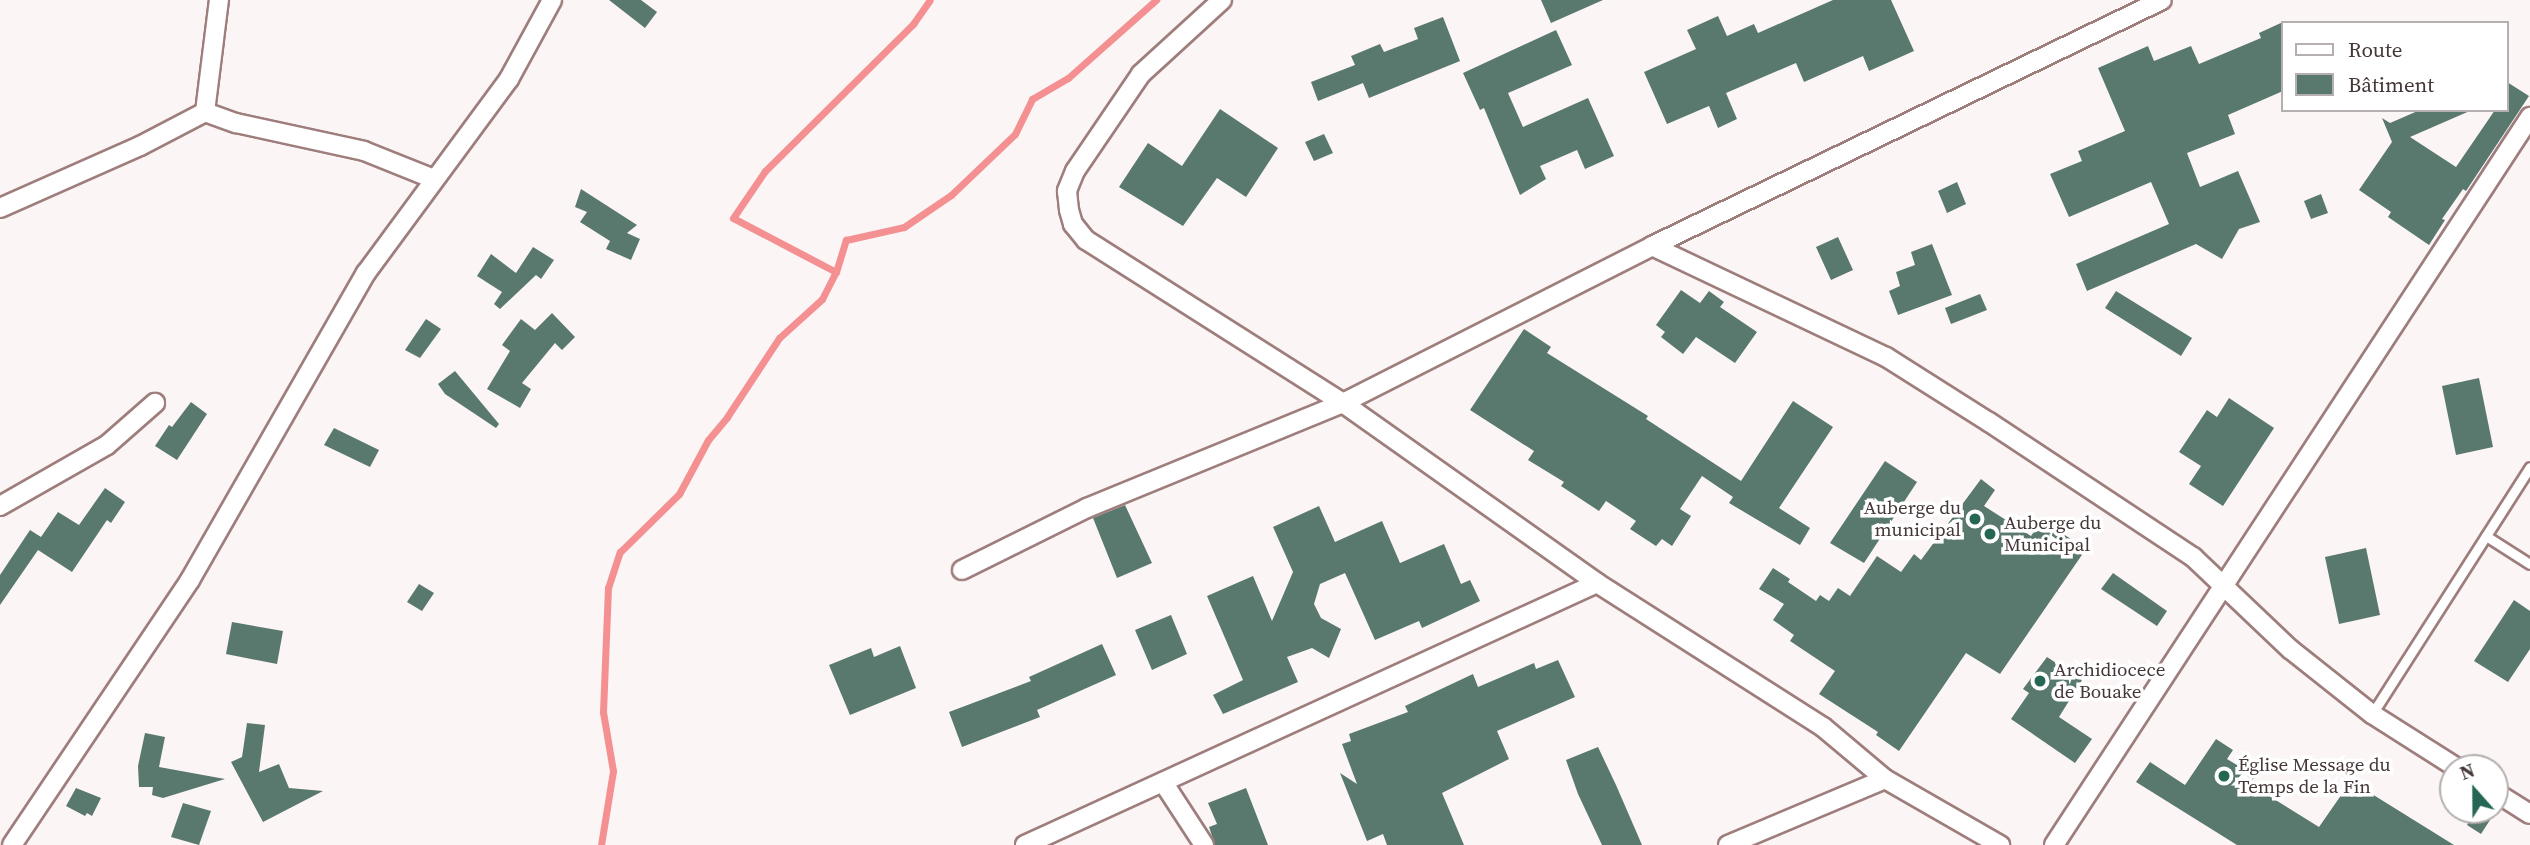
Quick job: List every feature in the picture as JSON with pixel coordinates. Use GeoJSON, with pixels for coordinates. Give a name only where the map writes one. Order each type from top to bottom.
{"type":"FeatureCollection","features":[{"type":"Feature","properties":{"kind":"street"},"geometry":{"type":"LineString","coordinates":[[205,112],[219,0]]}},
{"type":"Feature","properties":{"kind":"street"},"geometry":{"type":"LineString","coordinates":[[12,845],[190,580],[366,273],[509,79],[552,0]]}},
{"type":"Feature","properties":{"kind":"street"},"geometry":{"type":"LineString","coordinates":[[1222,0],[1141,74],[1088,148],[1067,191],[1073,224],[1086,240],[1343,403],[1597,583],[1823,727],[1885,779],[2000,845]]}},
{"type":"Feature","properties":{"kind":"street"},"geometry":{"type":"LineString","coordinates":[[962,570],[1087,508],[1343,403],[1652,246],[2162,0]]}},
{"type":"Feature","properties":{"kind":"street"},"geometry":{"type":"LineString","coordinates":[[2,204],[139,146],[205,112],[236,123],[364,152],[434,178]]}},
{"type":"Feature","properties":{"kind":"street"},"geometry":{"type":"LineString","coordinates":[[2054,845],[2530,117]]}},
{"type":"Feature","properties":{"kind":"street"},"geometry":{"type":"LineString","coordinates":[[1652,246],[1886,357],[2193,556],[2290,649],[2372,714],[2439,757]]}},
{"type":"Feature","properties":{"kind":"street"},"geometry":{"type":"LineString","coordinates":[[0,506],[107,445],[155,403]]}},
{"type":"Feature","properties":{"kind":"street"},"geometry":{"type":"LineString","coordinates":[[1025,845],[1597,583]]}},
{"type":"Feature","properties":{"kind":"street"},"geometry":{"type":"LineString","coordinates":[[1728,845],[1885,779]]}},
{"type":"Feature","properties":{"kind":"street"},"geometry":{"type":"LineString","coordinates":[[1163,782],[1204,845]]}},
{"type":"Feature","properties":{"kind":"street"},"geometry":{"type":"LineString","coordinates":[[2509,801],[2530,814]]}},
{"type":"Feature","properties":{"kind":"lane"},"geometry":{"type":"LineString","coordinates":[[2372,714],[2530,467]]}},
{"type":"Feature","properties":{"kind":"lane"},"geometry":{"type":"LineString","coordinates":[[2486,536],[2530,564]]}},
{"type":"Feature","properties":{"kind":"building"},"geometry":{"type":"Polygon","coordinates":[[[609,0],[641,0],[657,12],[645,28],[609,0]]]}},
{"type":"Feature","properties":{"kind":"building"},"geometry":{"type":"Polygon","coordinates":[[[1541,0],[1603,0],[1551,23],[1541,0]]]}},
{"type":"Feature","properties":{"kind":"building"},"geometry":{"type":"Polygon","coordinates":[[[1833,0],[1891,0],[1914,51],[1869,71],[1863,56],[1804,82],[1796,63],[1726,93],[1737,119],[1718,128],[1709,106],[1667,124],[1644,72],[1696,49],[1687,30],[1718,16],[1727,36],[1754,24],[1758,33],[1833,0]]]}},
{"type":"Feature","properties":{"kind":"building"},"geometry":{"type":"Polygon","coordinates":[[[1443,17],[1460,61],[1369,98],[1363,83],[1318,101],[1311,82],[1355,65],[1351,56],[1380,44],[1384,52],[1418,39],[1414,28],[1443,17]]]}},
{"type":"Feature","properties":{"kind":"building"},"geometry":{"type":"Polygon","coordinates":[[[2282,22],[2282,91],[2228,115],[2235,134],[2187,153],[2200,187],[2238,171],[2260,222],[2239,229],[2222,259],[2196,244],[2087,291],[2076,264],[2169,224],[2151,182],[2069,217],[2050,174],[2082,161],[2078,151],[2125,131],[2098,68],[2148,46],[2154,61],[2191,46],[2199,64],[2261,38],[2259,33],[2282,22]]]}},
{"type":"Feature","properties":{"kind":"building"},"geometry":{"type":"Polygon","coordinates":[[[1556,30],[1572,65],[1508,93],[1523,127],[1588,98],[1614,156],[1585,169],[1577,150],[1540,166],[1546,179],[1520,195],[1484,108],[1480,110],[1463,73],[1556,30]]]}},
{"type":"Feature","properties":{"kind":"building"},"geometry":{"type":"Polygon","coordinates":[[[2509,83],[2529,96],[2466,191],[2463,189],[2442,219],[2445,220],[2429,245],[2388,217],[2391,212],[2359,190],[2392,142],[2382,118],[2390,123],[2415,112],[2467,112],[2410,137],[2456,167],[2494,112],[2509,112],[2509,83]]]}},
{"type":"Feature","properties":{"kind":"building"},"geometry":{"type":"Polygon","coordinates":[[[1220,109],[1278,148],[1246,197],[1217,178],[1183,226],[1119,187],[1148,143],[1182,166],[1220,109]]]}},
{"type":"Feature","properties":{"kind":"building"},"geometry":{"type":"Polygon","coordinates":[[[1324,134],[1333,153],[1314,161],[1305,142],[1324,134]]]}},
{"type":"Feature","properties":{"kind":"building"},"geometry":{"type":"Polygon","coordinates":[[[1957,182],[1966,204],[1947,213],[1938,191],[1957,182]]]}},
{"type":"Feature","properties":{"kind":"building"},"geometry":{"type":"Polygon","coordinates":[[[581,189],[637,225],[627,233],[640,239],[631,260],[606,249],[610,241],[580,222],[587,212],[575,207],[581,189]]]}},
{"type":"Feature","properties":{"kind":"building"},"geometry":{"type":"Polygon","coordinates":[[[2321,194],[2328,213],[2311,219],[2304,201],[2321,194]]]}},
{"type":"Feature","properties":{"kind":"building"},"geometry":{"type":"Polygon","coordinates":[[[1838,237],[1853,270],[1831,280],[1816,247],[1838,237]]]}},
{"type":"Feature","properties":{"kind":"building"},"geometry":{"type":"Polygon","coordinates":[[[1932,244],[1952,295],[1898,315],[1889,291],[1900,286],[1896,272],[1915,265],[1911,252],[1932,244]]]}},
{"type":"Feature","properties":{"kind":"building"},"geometry":{"type":"Polygon","coordinates":[[[533,247],[554,260],[541,279],[536,275],[500,309],[494,304],[502,292],[477,276],[491,254],[516,273],[533,247]]]}},
{"type":"Feature","properties":{"kind":"building"},"geometry":{"type":"Polygon","coordinates":[[[1681,290],[1700,303],[1709,291],[1724,302],[1720,307],[1757,332],[1735,363],[1696,337],[1683,354],[1661,337],[1665,332],[1656,325],[1681,290]]]}},
{"type":"Feature","properties":{"kind":"building"},"geometry":{"type":"Polygon","coordinates":[[[2116,291],[2192,338],[2181,356],[2105,308],[2116,291]]]}},
{"type":"Feature","properties":{"kind":"building"},"geometry":{"type":"Polygon","coordinates":[[[1980,294],[1987,310],[1951,324],[1945,308],[1980,294]]]}},
{"type":"Feature","properties":{"kind":"building"},"geometry":{"type":"Polygon","coordinates":[[[552,313],[575,337],[562,350],[555,343],[522,383],[531,389],[520,408],[487,389],[510,351],[502,345],[521,319],[535,330],[552,313]]]}},
{"type":"Feature","properties":{"kind":"building"},"geometry":{"type":"Polygon","coordinates":[[[426,319],[441,329],[420,358],[405,350],[426,319]]]}},
{"type":"Feature","properties":{"kind":"building"},"geometry":{"type":"Polygon","coordinates":[[[1524,329],[1551,347],[1547,353],[1648,416],[1646,419],[1741,481],[1793,401],[1833,427],[1779,508],[1810,528],[1800,545],[1729,503],[1733,497],[1702,476],[1680,509],[1691,516],[1672,546],[1662,539],[1656,546],[1630,529],[1636,521],[1606,501],[1599,511],[1561,486],[1564,482],[1528,460],[1534,451],[1470,410],[1524,329]]]}},
{"type":"Feature","properties":{"kind":"building"},"geometry":{"type":"Polygon","coordinates":[[[455,371],[499,424],[496,428],[445,394],[438,384],[455,371]]]}},
{"type":"Feature","properties":{"kind":"building"},"geometry":{"type":"Polygon","coordinates":[[[2479,378],[2493,447],[2456,455],[2442,386],[2479,378]]]}},
{"type":"Feature","properties":{"kind":"building"},"geometry":{"type":"Polygon","coordinates":[[[2229,398],[2274,428],[2223,506],[2189,484],[2201,466],[2179,452],[2207,410],[2217,417],[2229,398]]]}},
{"type":"Feature","properties":{"kind":"building"},"geometry":{"type":"Polygon","coordinates":[[[191,402],[207,414],[177,460],[155,446],[169,425],[172,427],[191,402]]]}},
{"type":"Feature","properties":{"kind":"building"},"geometry":{"type":"Polygon","coordinates":[[[334,428],[379,450],[370,467],[324,445],[334,428]]]}},
{"type":"Feature","properties":{"kind":"building"},"geometry":{"type":"Polygon","coordinates":[[[1885,461],[1917,482],[1864,563],[1830,543],[1885,461]]]}},
{"type":"Feature","properties":{"kind":"building"},"geometry":{"type":"Polygon","coordinates":[[[1981,479],[1995,490],[1984,506],[2031,536],[2042,520],[2086,549],[2000,674],[1966,653],[1899,751],[1876,735],[1878,732],[1819,694],[1835,671],[1790,641],[1794,635],[1773,620],[1784,604],[1759,589],[1773,568],[1816,601],[1820,595],[1829,601],[1838,588],[1850,596],[1877,556],[1901,572],[1914,554],[1921,560],[1981,479]]]}},
{"type":"Feature","properties":{"kind":"building"},"geometry":{"type":"Polygon","coordinates":[[[105,488],[125,502],[111,523],[107,520],[72,572],[38,550],[0,605],[0,575],[30,530],[41,537],[58,512],[79,525],[105,488]]]}},
{"type":"Feature","properties":{"kind":"building"},"geometry":{"type":"Polygon","coordinates":[[[1125,505],[1152,563],[1117,578],[1093,518],[1125,505]]]}},
{"type":"Feature","properties":{"kind":"building"},"geometry":{"type":"Polygon","coordinates":[[[1319,506],[1335,542],[1382,521],[1400,563],[1444,544],[1461,584],[1470,580],[1480,601],[1422,628],[1419,621],[1375,640],[1345,573],[1320,584],[1314,604],[1321,618],[1341,629],[1329,658],[1312,648],[1287,657],[1298,682],[1223,714],[1213,695],[1243,680],[1207,596],[1253,576],[1272,621],[1293,572],[1273,527],[1319,506]]]}},
{"type":"Feature","properties":{"kind":"building"},"geometry":{"type":"Polygon","coordinates":[[[2366,548],[2380,615],[2339,624],[2325,557],[2366,548]]]}},
{"type":"Feature","properties":{"kind":"building"},"geometry":{"type":"Polygon","coordinates":[[[2113,573],[2167,611],[2157,626],[2101,589],[2113,573]]]}},
{"type":"Feature","properties":{"kind":"building"},"geometry":{"type":"Polygon","coordinates":[[[419,584],[434,593],[422,611],[407,602],[419,584]]]}},
{"type":"Feature","properties":{"kind":"building"},"geometry":{"type":"Polygon","coordinates":[[[2514,600],[2530,611],[2530,649],[2508,682],[2474,661],[2514,600]]]}},
{"type":"Feature","properties":{"kind":"building"},"geometry":{"type":"Polygon","coordinates":[[[1171,615],[1187,654],[1152,670],[1135,630],[1171,615]]]}},
{"type":"Feature","properties":{"kind":"building"},"geometry":{"type":"Polygon","coordinates":[[[232,622],[283,631],[277,664],[226,654],[232,622]]]}},
{"type":"Feature","properties":{"kind":"building"},"geometry":{"type":"Polygon","coordinates":[[[1102,644],[1116,675],[1037,710],[1040,717],[962,747],[949,712],[1031,681],[1029,677],[1102,644]]]}},
{"type":"Feature","properties":{"kind":"building"},"geometry":{"type":"Polygon","coordinates":[[[900,646],[916,688],[850,715],[829,665],[871,648],[874,657],[900,646]]]}},
{"type":"Feature","properties":{"kind":"building"},"geometry":{"type":"Polygon","coordinates":[[[2047,657],[2082,680],[2059,717],[2092,739],[2075,763],[2011,719],[2029,693],[2023,689],[2047,657]]]}},
{"type":"Feature","properties":{"kind":"building"},"geometry":{"type":"Polygon","coordinates":[[[1558,660],[1575,697],[1497,731],[1509,759],[1442,793],[1464,845],[1387,845],[1383,834],[1367,841],[1340,773],[1357,784],[1342,744],[1351,741],[1349,734],[1408,712],[1405,706],[1473,674],[1478,687],[1534,663],[1536,669],[1558,660]]]}},
{"type":"Feature","properties":{"kind":"building"},"geometry":{"type":"Polygon","coordinates":[[[247,723],[265,725],[259,772],[279,764],[289,788],[323,791],[263,822],[231,762],[242,757],[247,723]]]}},
{"type":"Feature","properties":{"kind":"building"},"geometry":{"type":"Polygon","coordinates":[[[145,733],[165,737],[159,767],[225,779],[163,798],[152,795],[153,787],[139,787],[138,766],[145,733]]]}},
{"type":"Feature","properties":{"kind":"building"},"geometry":{"type":"Polygon","coordinates":[[[2216,739],[2233,750],[2227,759],[2255,776],[2250,784],[2319,827],[2351,781],[2454,845],[2237,845],[2136,782],[2150,762],[2185,785],[2216,739]]]}},
{"type":"Feature","properties":{"kind":"building"},"geometry":{"type":"Polygon","coordinates":[[[1598,747],[1642,845],[1602,845],[1578,794],[1566,760],[1598,747]]]}},
{"type":"Feature","properties":{"kind":"building"},"geometry":{"type":"Polygon","coordinates":[[[76,788],[101,798],[92,816],[87,813],[85,816],[66,806],[76,788]]]}},
{"type":"Feature","properties":{"kind":"building"},"geometry":{"type":"Polygon","coordinates":[[[1246,788],[1268,845],[1215,845],[1209,827],[1217,824],[1208,803],[1246,788]]]}},
{"type":"Feature","properties":{"kind":"building"},"geometry":{"type":"Polygon","coordinates":[[[183,803],[211,811],[199,845],[171,837],[183,803]]]}},
{"type":"Feature","properties":{"kind":"building"},"geometry":{"type":"Polygon","coordinates":[[[2468,824],[2487,824],[2481,834],[2468,824]]]}},
{"type":"Feature","properties":{"kind":"waterway"},"geometry":{"type":"LineString","coordinates":[[836,272],[733,218],[765,171],[913,24],[930,0]]}},
{"type":"Feature","properties":{"kind":"waterway"},"geometry":{"type":"LineString","coordinates":[[601,845],[613,771],[603,712],[608,588],[620,552],[679,494],[708,440],[727,417],[779,338],[822,299],[836,272],[846,240],[904,227],[951,195],[1015,134],[1032,99],[1068,78],[1156,0]]}},
{"type":"Feature","properties":{"kind":"place","name":"Auberge du municipal"},"geometry":{"type":"Point","coordinates":[1975,519]}},
{"type":"Feature","properties":{"kind":"place","name":"Auberge du Municipal"},"geometry":{"type":"Point","coordinates":[1990,534]}},
{"type":"Feature","properties":{"kind":"place","name":"Archidiocece de Bouake"},"geometry":{"type":"Point","coordinates":[2040,681]}},
{"type":"Feature","properties":{"kind":"place","name":"Église Message du Temps de la Fin"},"geometry":{"type":"Point","coordinates":[2224,776]}}]}
